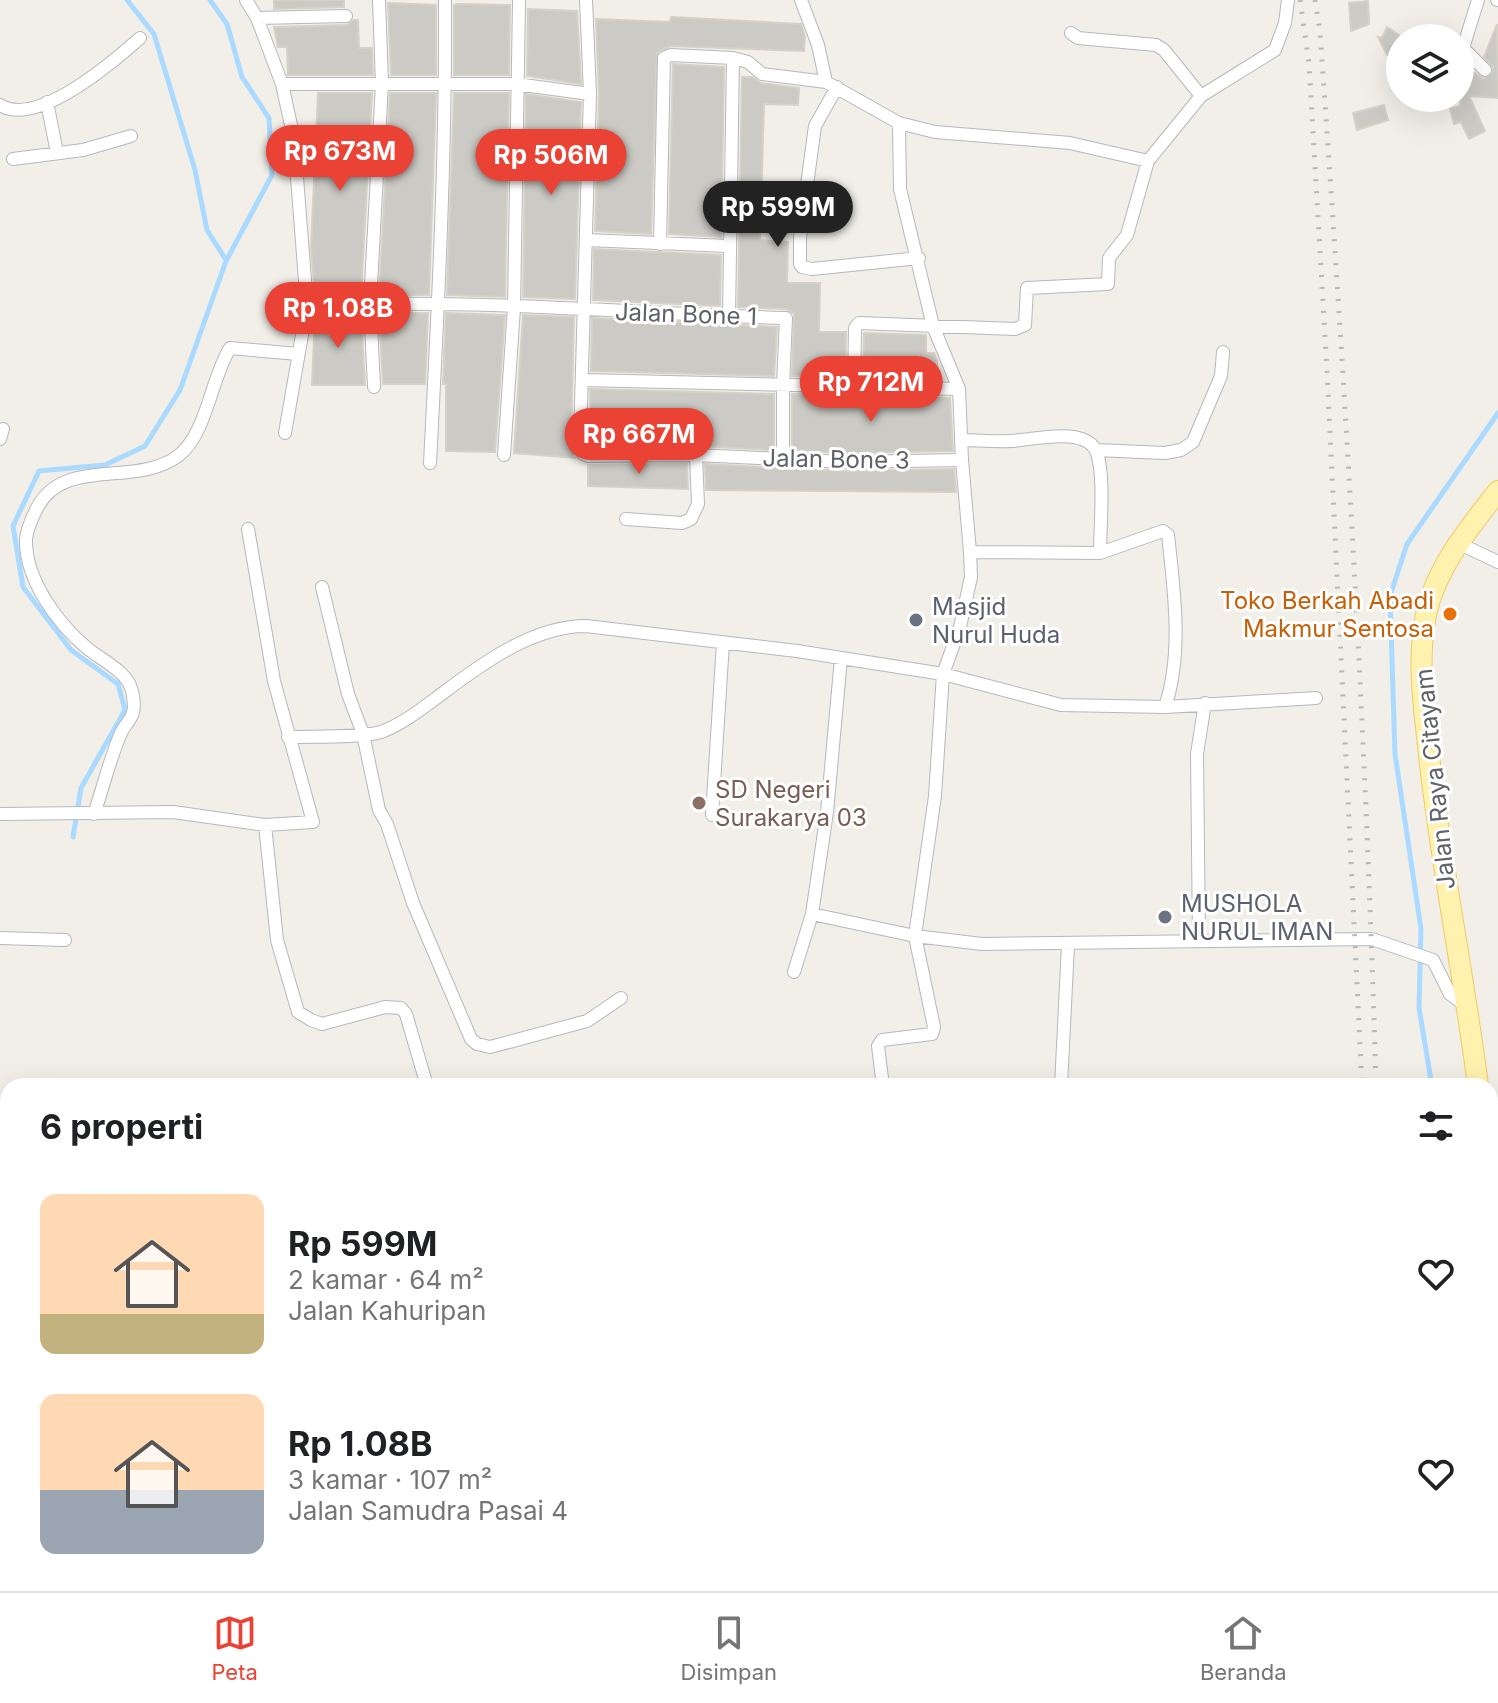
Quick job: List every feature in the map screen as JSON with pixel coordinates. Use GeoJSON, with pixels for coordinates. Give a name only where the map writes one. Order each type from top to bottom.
{"type":"FeatureCollection","features":[{"type":"Feature","properties":{"kind":"main road","name":"Jalan Raya Citayam"},"geometry":{"type":"LineString","coordinates":[[1477,1078],[1435,814],[1421,641],[1433,590],[1458,543],[1498,491]]}},
{"type":"Feature","properties":{"kind":"street"},"geometry":{"type":"LineString","coordinates":[[246,0],[257,18],[282,84],[294,139],[307,306],[285,433]]}},
{"type":"Feature","properties":{"kind":"street"},"geometry":{"type":"LineString","coordinates":[[374,387],[370,303],[382,83],[379,0]]}},
{"type":"Feature","properties":{"kind":"street"},"geometry":{"type":"LineString","coordinates":[[430,463],[439,304],[446,83],[445,0]]}},
{"type":"Feature","properties":{"kind":"street"},"geometry":{"type":"LineString","coordinates":[[586,0],[590,94],[583,380],[959,389]]}},
{"type":"Feature","properties":{"kind":"street"},"geometry":{"type":"LineString","coordinates":[[801,0],[832,84],[815,126],[800,237],[800,264],[805,269],[812,269],[919,258]]}},
{"type":"Feature","properties":{"kind":"street"},"geometry":{"type":"LineString","coordinates":[[854,386],[856,325],[1020,327],[1025,325],[1027,288],[1108,284],[1109,258],[1127,235],[1148,161],[1201,96],[1275,50],[1285,23],[1288,0]]}},
{"type":"Feature","properties":{"kind":"street"},"geometry":{"type":"LineString","coordinates":[[1478,0],[1464,45],[1465,50],[1485,70]]}},
{"type":"Feature","properties":{"kind":"street"},"geometry":{"type":"LineString","coordinates":[[504,455],[514,308],[519,2]]}},
{"type":"Feature","properties":{"kind":"street"},"geometry":{"type":"LineString","coordinates":[[257,18],[346,16]]}},
{"type":"Feature","properties":{"kind":"street"},"geometry":{"type":"LineString","coordinates":[[1071,33],[1078,38],[1156,45],[1164,50],[1201,96]]}},
{"type":"Feature","properties":{"kind":"street"},"geometry":{"type":"LineString","coordinates":[[0,105],[10,110],[47,102],[100,73],[140,38]]}},
{"type":"Feature","properties":{"kind":"street"},"geometry":{"type":"LineString","coordinates":[[660,244],[664,58],[671,55],[733,58],[748,62],[762,74],[832,84],[899,123],[935,132],[1070,143],[1148,161]]}},
{"type":"Feature","properties":{"kind":"street"},"geometry":{"type":"LineString","coordinates":[[729,316],[733,58]]}},
{"type":"Feature","properties":{"kind":"street"},"geometry":{"type":"LineString","coordinates":[[282,84],[516,84],[590,94]]}},
{"type":"Feature","properties":{"kind":"street"},"geometry":{"type":"LineString","coordinates":[[47,102],[57,153]]}},
{"type":"Feature","properties":{"kind":"street"},"geometry":{"type":"LineString","coordinates":[[882,1078],[878,1046],[882,1040],[925,1036],[932,1034],[934,1027],[915,936],[935,796],[943,674],[960,627],[971,577],[959,389],[933,326],[900,189],[899,123]]}},
{"type":"Feature","properties":{"kind":"street"},"geometry":{"type":"LineString","coordinates":[[13,159],[83,150],[131,136]]}},
{"type":"Feature","properties":{"kind":"street"},"geometry":{"type":"LineString","coordinates":[[587,240],[728,246]]}},
{"type":"Feature","properties":{"kind":"street","name":"Jalan Bone 1"},"geometry":{"type":"LineString","coordinates":[[307,306],[439,304],[786,318],[783,385]]}},
{"type":"Feature","properties":{"kind":"street"},"geometry":{"type":"LineString","coordinates":[[94,814],[121,733],[134,712],[131,687],[126,677],[64,626],[38,586],[26,541],[37,508],[54,488],[69,478],[123,473],[150,467],[180,455],[197,429],[221,363],[230,348],[298,354]]}},
{"type":"Feature","properties":{"kind":"street"},"geometry":{"type":"LineString","coordinates":[[1096,450],[1165,453],[1181,450],[1193,442],[1221,376],[1223,352]]}},
{"type":"Feature","properties":{"kind":"street","name":"Jalan Bone 3"},"geometry":{"type":"LineString","coordinates":[[583,380],[580,438],[583,454],[588,456],[696,455],[847,462],[962,460]]}},
{"type":"Feature","properties":{"kind":"street"},"geometry":{"type":"LineString","coordinates":[[783,385],[783,459]]}},
{"type":"Feature","properties":{"kind":"street"},"geometry":{"type":"LineString","coordinates":[[961,440],[1009,441],[1062,436],[1089,442],[1096,450],[1099,467],[1100,553]]}},
{"type":"Feature","properties":{"kind":"street"},"geometry":{"type":"LineString","coordinates":[[626,519],[682,523],[691,519],[698,504],[696,455]]}},
{"type":"Feature","properties":{"kind":"street"},"geometry":{"type":"LineString","coordinates":[[0,814],[173,812],[265,825],[313,822],[274,681],[248,529]]}},
{"type":"Feature","properties":{"kind":"street"},"geometry":{"type":"LineString","coordinates":[[970,552],[1100,553],[1163,531],[1168,535],[1177,612],[1170,692],[1165,707]]}},
{"type":"Feature","properties":{"kind":"street"},"geometry":{"type":"LineString","coordinates":[[1458,543],[1498,562]]}},
{"type":"Feature","properties":{"kind":"street"},"geometry":{"type":"LineString","coordinates":[[322,587],[348,694],[363,734],[379,810],[387,824],[413,903],[471,1039],[490,1047],[587,1021],[621,998]]}},
{"type":"Feature","properties":{"kind":"street"},"geometry":{"type":"LineString","coordinates":[[288,737],[380,732],[501,654],[564,626],[723,643],[943,674],[1061,705],[1165,707],[1316,698]]}},
{"type":"Feature","properties":{"kind":"street"},"geometry":{"type":"LineString","coordinates":[[712,815],[723,643]]}},
{"type":"Feature","properties":{"kind":"street"},"geometry":{"type":"LineString","coordinates":[[794,972],[812,914],[827,812],[841,658]]}},
{"type":"Feature","properties":{"kind":"street"},"geometry":{"type":"LineString","coordinates":[[1199,941],[1197,754],[1205,703]]}},
{"type":"Feature","properties":{"kind":"street"},"geometry":{"type":"LineString","coordinates":[[265,825],[277,940],[298,1012],[322,1024],[385,1007],[401,1008],[406,1014],[425,1078]]}},
{"type":"Feature","properties":{"kind":"street"},"geometry":{"type":"LineString","coordinates":[[812,914],[915,936],[982,944],[1372,939],[1433,960],[1450,994],[1464,1004]]}},
{"type":"Feature","properties":{"kind":"street"},"geometry":{"type":"LineString","coordinates":[[0,938],[65,940]]}},
{"type":"Feature","properties":{"kind":"street"},"geometry":{"type":"LineString","coordinates":[[1061,1078],[1068,945]]}},
{"type":"Feature","properties":{"kind":"building"},"geometry":{"type":"Polygon","coordinates":[[[274,0],[344,0],[344,7],[274,9],[274,0]]]}},
{"type":"Feature","properties":{"kind":"building"},"geometry":{"type":"Polygon","coordinates":[[[1368,1],[1369,24],[1351,31],[1349,3],[1368,1]]]}},
{"type":"Feature","properties":{"kind":"building"},"geometry":{"type":"Polygon","coordinates":[[[388,3],[436,5],[436,75],[391,75],[388,3]]]}},
{"type":"Feature","properties":{"kind":"building"},"geometry":{"type":"Polygon","coordinates":[[[454,5],[510,5],[509,75],[454,75],[454,5]]]}},
{"type":"Feature","properties":{"kind":"building"},"geometry":{"type":"Polygon","coordinates":[[[528,9],[577,11],[581,84],[527,76],[528,9]]]}},
{"type":"Feature","properties":{"kind":"building"},"geometry":{"type":"Polygon","coordinates":[[[671,17],[801,24],[805,37],[804,51],[671,46],[657,52],[651,234],[595,231],[599,94],[596,19],[670,22],[671,17]]]}},
{"type":"Feature","properties":{"kind":"building"},"geometry":{"type":"Polygon","coordinates":[[[358,20],[359,48],[372,48],[373,75],[288,75],[287,47],[278,47],[274,27],[346,25],[358,20]]]}},
{"type":"Feature","properties":{"kind":"building"},"geometry":{"type":"Polygon","coordinates":[[[1497,24],[1498,98],[1474,96],[1474,73],[1483,79],[1493,73],[1493,67],[1484,57],[1497,24]]]}},
{"type":"Feature","properties":{"kind":"building"},"geometry":{"type":"Polygon","coordinates":[[[1386,29],[1386,53],[1378,37],[1382,38],[1386,29]]]}},
{"type":"Feature","properties":{"kind":"building"},"geometry":{"type":"Polygon","coordinates":[[[673,64],[724,67],[721,237],[669,234],[673,64]]]}},
{"type":"Feature","properties":{"kind":"building"},"geometry":{"type":"Polygon","coordinates":[[[742,77],[799,88],[798,105],[764,104],[760,240],[788,242],[787,283],[820,283],[819,332],[846,332],[845,377],[792,376],[794,313],[786,309],[738,307],[742,77]]]}},
{"type":"Feature","properties":{"kind":"building"},"geometry":{"type":"Polygon","coordinates":[[[318,93],[372,93],[361,295],[315,297],[311,247],[318,93]]]}},
{"type":"Feature","properties":{"kind":"building"},"geometry":{"type":"Polygon","coordinates":[[[390,93],[436,93],[429,295],[379,295],[390,93]]]}},
{"type":"Feature","properties":{"kind":"building"},"geometry":{"type":"Polygon","coordinates":[[[454,93],[509,93],[505,297],[447,295],[454,93]]]}},
{"type":"Feature","properties":{"kind":"building"},"geometry":{"type":"Polygon","coordinates":[[[526,94],[581,102],[575,299],[523,297],[526,94]]]}},
{"type":"Feature","properties":{"kind":"building"},"geometry":{"type":"Polygon","coordinates":[[[1384,105],[1388,120],[1357,130],[1353,113],[1384,105]]]}},
{"type":"Feature","properties":{"kind":"building"},"geometry":{"type":"Polygon","coordinates":[[[1474,107],[1485,131],[1469,139],[1461,122],[1454,124],[1451,112],[1474,112],[1474,107]]]}},
{"type":"Feature","properties":{"kind":"building"},"geometry":{"type":"Polygon","coordinates":[[[594,249],[721,255],[720,306],[593,300],[594,249]]]}},
{"type":"Feature","properties":{"kind":"building"},"geometry":{"type":"Polygon","coordinates":[[[361,313],[365,385],[312,385],[315,315],[361,313]]]}},
{"type":"Feature","properties":{"kind":"building"},"geometry":{"type":"Polygon","coordinates":[[[379,313],[428,313],[425,384],[383,384],[379,313]]]}},
{"type":"Feature","properties":{"kind":"building"},"geometry":{"type":"Polygon","coordinates":[[[446,313],[505,315],[495,452],[446,451],[446,384],[443,384],[446,313]]]}},
{"type":"Feature","properties":{"kind":"building"},"geometry":{"type":"Polygon","coordinates":[[[523,315],[574,317],[571,438],[575,458],[514,453],[523,315]]]}},
{"type":"Feature","properties":{"kind":"building"},"geometry":{"type":"Polygon","coordinates":[[[592,318],[777,327],[774,376],[591,371],[592,318]]]}},
{"type":"Feature","properties":{"kind":"building"},"geometry":{"type":"Polygon","coordinates":[[[864,333],[926,335],[926,353],[934,353],[937,360],[937,379],[863,378],[864,333]]]}},
{"type":"Feature","properties":{"kind":"building"},"geometry":{"type":"Polygon","coordinates":[[[590,389],[774,394],[774,450],[696,446],[591,447],[590,389]]]}},
{"type":"Feature","properties":{"kind":"building"},"geometry":{"type":"Polygon","coordinates":[[[792,394],[950,398],[953,451],[847,453],[792,450],[792,394]]]}},
{"type":"Feature","properties":{"kind":"building"},"geometry":{"type":"Polygon","coordinates":[[[687,464],[688,489],[588,486],[588,465],[687,464]]]}},
{"type":"Feature","properties":{"kind":"building"},"geometry":{"type":"Polygon","coordinates":[[[705,464],[847,471],[954,469],[956,492],[706,490],[705,464]]]}},
{"type":"Feature","properties":{"kind":"waterway"},"geometry":{"type":"LineString","coordinates":[[127,0],[154,34],[195,170],[207,230],[226,260]]}},
{"type":"Feature","properties":{"kind":"waterway"},"geometry":{"type":"LineString","coordinates":[[73,837],[81,788],[125,710],[118,684],[71,650],[23,587],[13,526],[39,471],[105,465],[145,446],[180,390],[226,261],[272,175],[269,118],[242,77],[227,24],[210,0]]}},
{"type":"Feature","properties":{"kind":"waterway"},"geometry":{"type":"LineString","coordinates":[[1431,1078],[1419,1008],[1421,929],[1395,754],[1390,596],[1407,544],[1498,413]]}},
{"type":"Feature","properties":{"kind":"railway"},"geometry":{"type":"LineString","coordinates":[[1300,0],[1309,63],[1327,371],[1362,1078]]}},
{"type":"Feature","properties":{"kind":"railway"},"geometry":{"type":"LineString","coordinates":[[1315,0],[1320,32],[1354,559],[1376,1078]]}},
{"type":"Feature","properties":{"kind":"place","name":"Toko Berkah Abadi Makmur Sentosa"},"geometry":{"type":"Point","coordinates":[1450,614]}},
{"type":"Feature","properties":{"kind":"place","name":"Masjid Nurul Huda"},"geometry":{"type":"Point","coordinates":[916,620]}},
{"type":"Feature","properties":{"kind":"place","name":"SD Negeri Surakarya 03"},"geometry":{"type":"Point","coordinates":[699,803]}},
{"type":"Feature","properties":{"kind":"place","name":"MUSHOLA NURUL IMAN"},"geometry":{"type":"Point","coordinates":[1165,917]}}]}
